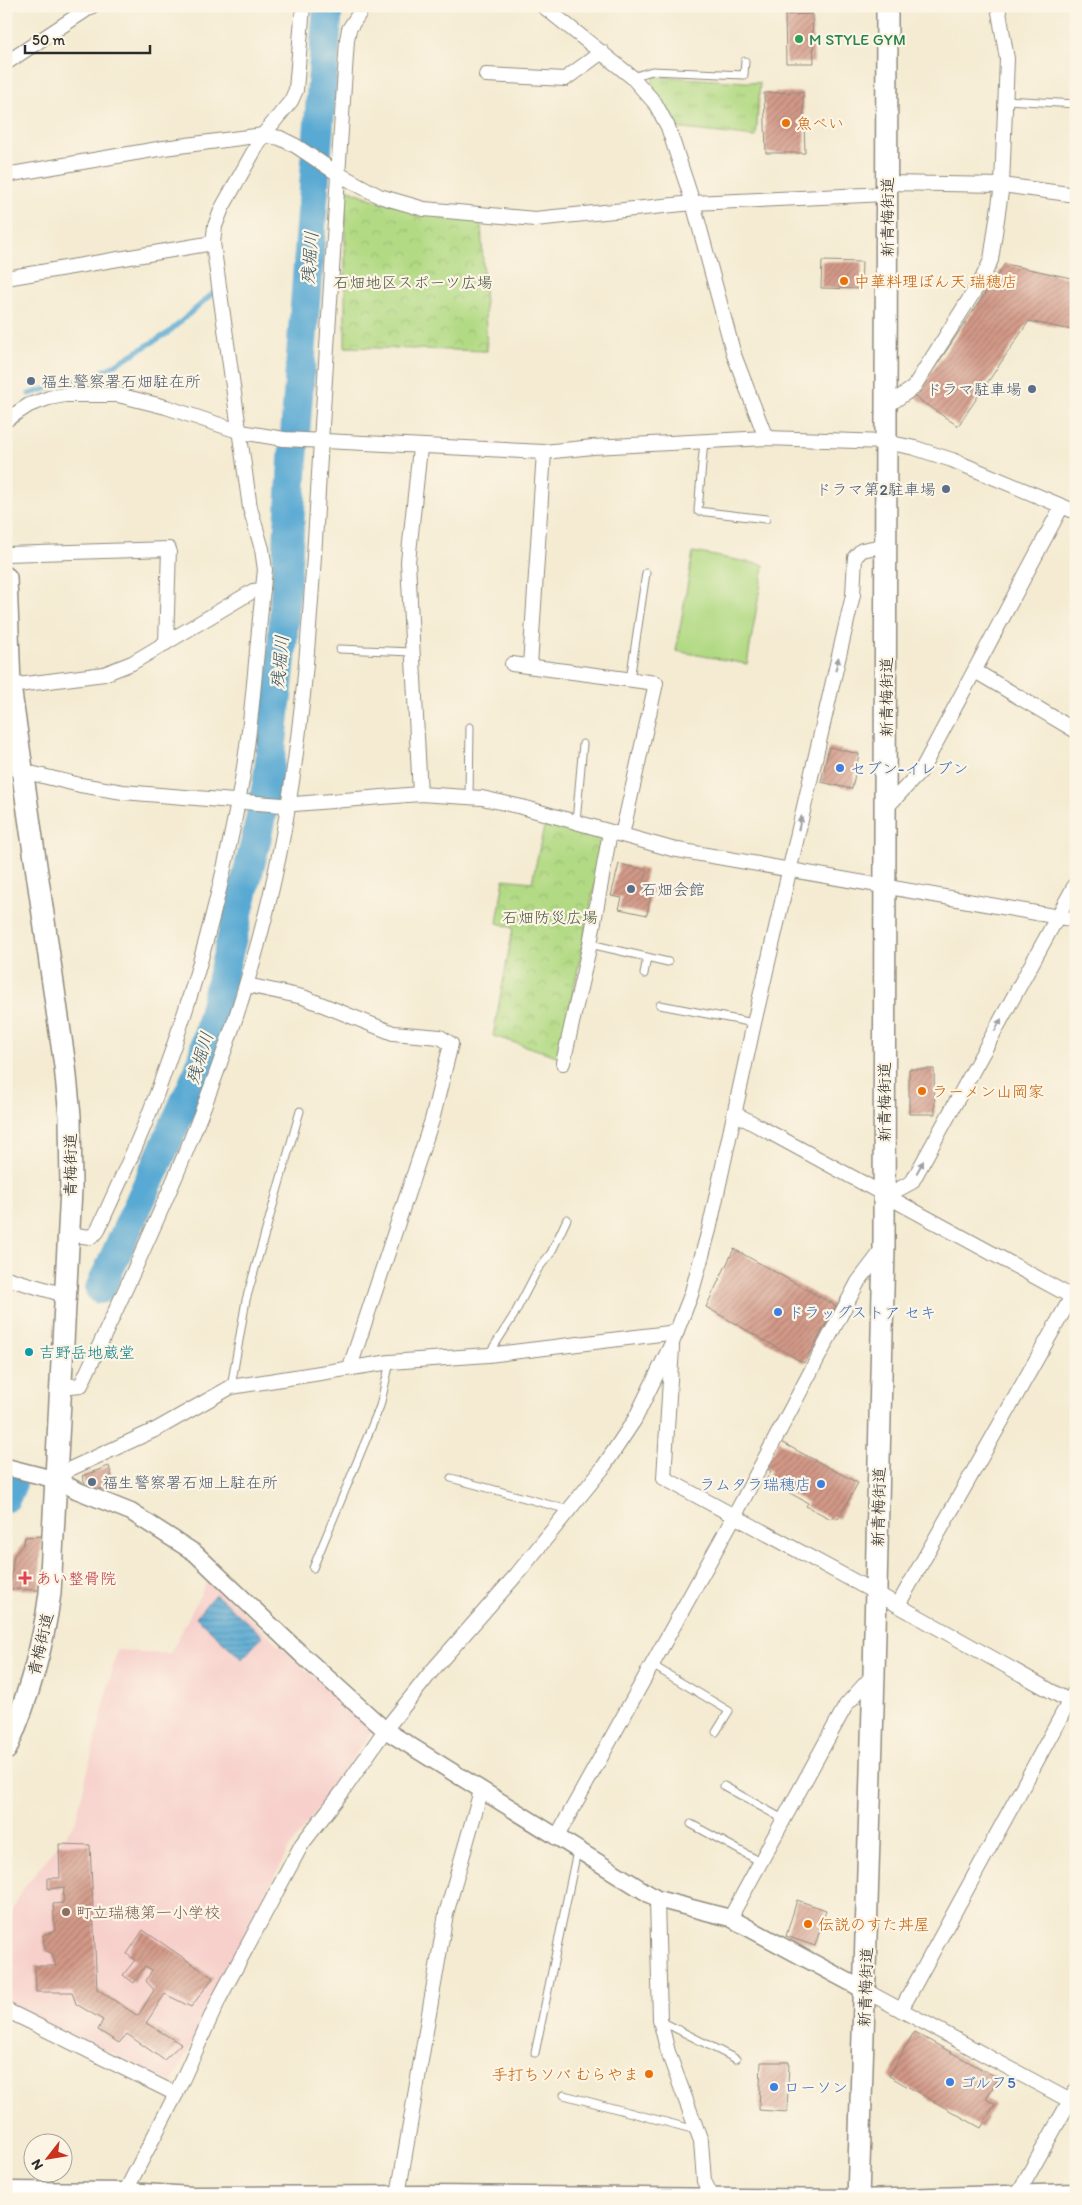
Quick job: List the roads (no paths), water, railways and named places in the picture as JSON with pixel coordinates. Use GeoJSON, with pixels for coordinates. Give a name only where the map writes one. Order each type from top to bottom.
{"type":"FeatureCollection","features":[{"type":"Feature","properties":{"kind":"main road","name":"新青梅街道"},"geometry":{"type":"LineString","coordinates":[[858,2199],[874,1674],[884,1248],[887,6]]}},
{"type":"Feature","properties":{"kind":"main road","name":"青梅街道"},"geometry":{"type":"LineString","coordinates":[[6,578],[12,738],[22,771],[68,1090],[71,1144],[57,1480],[50,1593],[43,1637],[29,1691],[6,1749]]}},
{"type":"Feature","properties":{"kind":"street"},"geometry":{"type":"LineString","coordinates":[[6,63],[92,6]]}},
{"type":"Feature","properties":{"kind":"street"},"geometry":{"type":"LineString","coordinates":[[68,1234],[90,1237],[97,1232],[147,1118],[175,1044],[197,974],[211,925],[240,801],[249,733],[265,570],[262,549],[250,508],[241,432],[213,242],[218,216],[263,135],[291,100],[296,90],[303,6]]}},
{"type":"Feature","properties":{"kind":"street"},"geometry":{"type":"LineString","coordinates":[[61,1387],[81,1385],[199,1124],[247,985],[267,910],[302,718],[317,441],[347,40],[349,29],[364,6]]}},
{"type":"Feature","properties":{"kind":"street"},"geometry":{"type":"LineString","coordinates":[[543,6],[632,77],[656,103],[668,127],[693,203],[734,355],[766,438]]}},
{"type":"Feature","properties":{"kind":"street"},"geometry":{"type":"LineString","coordinates":[[887,406],[912,388],[982,280],[991,260],[996,238],[1002,185],[1006,100],[1007,59],[998,6]]}},
{"type":"Feature","properties":{"kind":"street"},"geometry":{"type":"LineString","coordinates":[[486,75],[565,79],[602,52]]}},
{"type":"Feature","properties":{"kind":"street"},"geometry":{"type":"LineString","coordinates":[[6,175],[164,148],[263,135],[280,138],[296,146],[336,173],[379,196],[424,209],[535,219],[693,203],[887,188],[1002,185],[1076,195]]}},
{"type":"Feature","properties":{"kind":"street"},"geometry":{"type":"LineString","coordinates":[[6,278],[213,242]]}},
{"type":"Feature","properties":{"kind":"street"},"geometry":{"type":"LineString","coordinates":[[6,420],[29,405],[50,398],[65,395],[118,395],[166,407],[241,432],[284,439],[420,448],[544,452],[704,440],[766,438],[886,442],[915,448],[952,460],[1076,512]]}},
{"type":"Feature","properties":{"kind":"street"},"geometry":{"type":"LineString","coordinates":[[420,448],[408,562],[420,794]]}},
{"type":"Feature","properties":{"kind":"street"},"geometry":{"type":"LineString","coordinates":[[530,666],[544,452]]}},
{"type":"Feature","properties":{"kind":"street"},"geometry":{"type":"LineString","coordinates":[[885,809],[922,770],[1062,506]]}},
{"type":"Feature","properties":{"kind":"street"},"geometry":{"type":"LineString","coordinates":[[124,2195],[176,2094],[219,1999],[302,1844],[430,1672],[518,1574],[624,1438],[674,1337],[692,1294],[736,1114],[754,1022],[853,595],[855,557],[862,550],[886,545]]}},
{"type":"Feature","properties":{"kind":"street"},"geometry":{"type":"LineString","coordinates":[[6,554],[169,549],[166,643]]}},
{"type":"Feature","properties":{"kind":"street"},"geometry":{"type":"LineString","coordinates":[[10,686],[104,674],[132,664],[253,591],[263,590]]}},
{"type":"Feature","properties":{"kind":"street"},"geometry":{"type":"LineString","coordinates":[[512,664],[656,683],[616,834],[563,1063]]}},
{"type":"Feature","properties":{"kind":"street"},"geometry":{"type":"LineString","coordinates":[[975,671],[1076,731]]}},
{"type":"Feature","properties":{"kind":"street"},"geometry":{"type":"LineString","coordinates":[[22,771],[80,785],[123,792],[285,805],[420,794],[469,797],[522,807],[672,849],[885,888],[1076,920]]}},
{"type":"Feature","properties":{"kind":"street"},"geometry":{"type":"LineString","coordinates":[[884,1196],[912,1182],[1076,883]]}},
{"type":"Feature","properties":{"kind":"street"},"geometry":{"type":"LineString","coordinates":[[247,985],[303,997],[393,1033],[440,1037],[451,1044],[432,1120],[350,1367]]}},
{"type":"Feature","properties":{"kind":"street"},"geometry":{"type":"LineString","coordinates":[[736,1114],[884,1196],[1074,1295],[898,1606]]}},
{"type":"Feature","properties":{"kind":"street"},"geometry":{"type":"LineString","coordinates":[[556,1838],[734,1515],[858,1282],[884,1248]]}},
{"type":"Feature","properties":{"kind":"street"},"geometry":{"type":"LineString","coordinates":[[6,1278],[65,1295]]}},
{"type":"Feature","properties":{"kind":"street"},"geometry":{"type":"LineString","coordinates":[[57,1480],[70,1469],[157,1429],[231,1387],[390,1362],[488,1355],[674,1337]]}},
{"type":"Feature","properties":{"kind":"street"},"geometry":{"type":"LineString","coordinates":[[674,1337],[664,1478],[898,1606],[1074,1699],[902,2010]]}},
{"type":"Feature","properties":{"kind":"street"},"geometry":{"type":"LineString","coordinates":[[6,1467],[57,1480],[149,1521],[195,1553],[301,1654],[385,1730],[657,1899],[730,1918],[902,2010],[1074,2098],[1017,2196]]}},
{"type":"Feature","properties":{"kind":"street"},"geometry":{"type":"LineString","coordinates":[[730,1918],[759,1861],[846,1705],[874,1674]]}},
{"type":"Feature","properties":{"kind":"street"},"geometry":{"type":"LineString","coordinates":[[398,2195],[446,1914],[481,1791]]}},
{"type":"Feature","properties":{"kind":"street"},"geometry":{"type":"LineString","coordinates":[[657,1899],[660,2020],[668,2052],[697,2131],[704,2181],[713,2198]]}},
{"type":"Feature","properties":{"kind":"street"},"geometry":{"type":"LineString","coordinates":[[6,2010],[176,2094]]}},
{"type":"Feature","properties":{"kind":"street"},"geometry":{"type":"LineString","coordinates":[[6,2190],[192,2197],[398,2195],[858,2199],[1017,2196],[1076,2192]]}},
{"type":"Feature","properties":{"kind":"lane"},"geometry":{"type":"LineString","coordinates":[[632,77],[652,70],[744,75],[744,61]]}},
{"type":"Feature","properties":{"kind":"lane"},"geometry":{"type":"LineString","coordinates":[[1006,100],[1076,104]]}},
{"type":"Feature","properties":{"kind":"lane"},"geometry":{"type":"LineString","coordinates":[[704,440],[698,511],[766,518]]}},
{"type":"Feature","properties":{"kind":"lane"},"geometry":{"type":"LineString","coordinates":[[630,680],[646,573]]}},
{"type":"Feature","properties":{"kind":"lane"},"geometry":{"type":"LineString","coordinates":[[340,649],[412,652]]}},
{"type":"Feature","properties":{"kind":"lane"},"geometry":{"type":"LineString","coordinates":[[469,797],[470,728]]}},
{"type":"Feature","properties":{"kind":"lane"},"geometry":{"type":"LineString","coordinates":[[576,822],[583,744]]}},
{"type":"Feature","properties":{"kind":"lane"},"geometry":{"type":"LineString","coordinates":[[590,944],[668,962]]}},
{"type":"Feature","properties":{"kind":"lane"},"geometry":{"type":"LineString","coordinates":[[644,974],[648,957]]}},
{"type":"Feature","properties":{"kind":"lane"},"geometry":{"type":"LineString","coordinates":[[660,1005],[754,1022]]}},
{"type":"Feature","properties":{"kind":"lane"},"geometry":{"type":"LineString","coordinates":[[231,1387],[246,1300],[300,1111]]}},
{"type":"Feature","properties":{"kind":"lane"},"geometry":{"type":"LineString","coordinates":[[488,1355],[514,1315],[538,1269],[551,1253],[567,1219]]}},
{"type":"Feature","properties":{"kind":"lane"},"geometry":{"type":"LineString","coordinates":[[314,1568],[380,1406],[390,1362]]}},
{"type":"Feature","properties":{"kind":"lane"},"geometry":{"type":"LineString","coordinates":[[451,1478],[569,1510]]}},
{"type":"Feature","properties":{"kind":"lane"},"geometry":{"type":"LineString","coordinates":[[652,1665],[729,1711],[716,1732]]}},
{"type":"Feature","properties":{"kind":"lane"},"geometry":{"type":"LineString","coordinates":[[724,1786],[783,1819]]}},
{"type":"Feature","properties":{"kind":"lane"},"geometry":{"type":"LineString","coordinates":[[692,1824],[759,1861]]}},
{"type":"Feature","properties":{"kind":"lane"},"geometry":{"type":"LineString","coordinates":[[535,2053],[577,1851]]}},
{"type":"Feature","properties":{"kind":"lane"},"geometry":{"type":"LineString","coordinates":[[660,2020],[736,2059]]}},
{"type":"Feature","properties":{"kind":"lane"},"geometry":{"type":"LineString","coordinates":[[564,2095],[697,2131]]}},
{"type":"Feature","properties":{"kind":"water"},"geometry":{"type":"Polygon","coordinates":[[[215,1594],[263,1636],[242,1659],[196,1617],[215,1594]]]}},
{"type":"Feature","properties":{"kind":"waterway","name":"残堀川"},"geometry":{"type":"LineString","coordinates":[[100,1289],[199,1071],[257,836],[268,779],[282,649],[293,460],[328,6]]}},
{"type":"Feature","properties":{"kind":"waterway"},"geometry":{"type":"LineString","coordinates":[[29,394],[93,375],[111,367],[168,333],[213,293]]}},
{"type":"Feature","properties":{"kind":"waterway","name":"残堀川"},"geometry":{"type":"LineString","coordinates":[[6,1497],[12,1483]]}},
{"type":"Feature","properties":{"kind":"place","name":"M STYLE GYM"},"geometry":{"type":"Point","coordinates":[799,39]}},
{"type":"Feature","properties":{"kind":"place","name":"魚べい"},"geometry":{"type":"Point","coordinates":[786,123]}},
{"type":"Feature","properties":{"kind":"place","name":"中華料理ぼん天 瑞穂店"},"geometry":{"type":"Point","coordinates":[844,281]}},
{"type":"Feature","properties":{"kind":"place","name":"福生警察署石畑駐在所"},"geometry":{"type":"Point","coordinates":[31,381]}},
{"type":"Feature","properties":{"kind":"place","name":"ドラマ駐車場"},"geometry":{"type":"Point","coordinates":[1032,389]}},
{"type":"Feature","properties":{"kind":"place","name":"ドラマ第2駐車場"},"geometry":{"type":"Point","coordinates":[946,489]}},
{"type":"Feature","properties":{"kind":"place","name":"セブン-イレブン"},"geometry":{"type":"Point","coordinates":[840,768]}},
{"type":"Feature","properties":{"kind":"place","name":"石畑会館"},"geometry":{"type":"Point","coordinates":[631,889]}},
{"type":"Feature","properties":{"kind":"place","name":"ラーメン山岡家"},"geometry":{"type":"Point","coordinates":[922,1091]}},
{"type":"Feature","properties":{"kind":"place","name":"ドラッグストア セキ"},"geometry":{"type":"Point","coordinates":[778,1312]}},
{"type":"Feature","properties":{"kind":"place","name":"吉野岳地蔵堂"},"geometry":{"type":"Point","coordinates":[29,1352]}},
{"type":"Feature","properties":{"kind":"place","name":"福生警察署石畑上駐在所"},"geometry":{"type":"Point","coordinates":[92,1482]}},
{"type":"Feature","properties":{"kind":"place","name":"ラムタラ瑞穂店"},"geometry":{"type":"Point","coordinates":[821,1484]}},
{"type":"Feature","properties":{"kind":"place","name":"あい整骨院"},"geometry":{"type":"Point","coordinates":[25,1578]}},
{"type":"Feature","properties":{"kind":"place","name":"町立瑞穂第一小学校"},"geometry":{"type":"Point","coordinates":[66,1912]}},
{"type":"Feature","properties":{"kind":"place","name":"伝説のすた丼屋"},"geometry":{"type":"Point","coordinates":[808,1924]}},
{"type":"Feature","properties":{"kind":"place","name":"手打ちソバ むらやま"},"geometry":{"type":"Point","coordinates":[649,2074]}},
{"type":"Feature","properties":{"kind":"place","name":"ゴルフ5"},"geometry":{"type":"Point","coordinates":[950,2082]}},
{"type":"Feature","properties":{"kind":"place","name":"ローソン"},"geometry":{"type":"Point","coordinates":[774,2087]}},
{"type":"Feature","properties":{"kind":"park label","name":"石畑地区スポーツ広場"},"geometry":{"type":"Point","coordinates":[413,282]}},
{"type":"Feature","properties":{"kind":"park label","name":"石畑防災広場"},"geometry":{"type":"Point","coordinates":[550,917]}}]}
